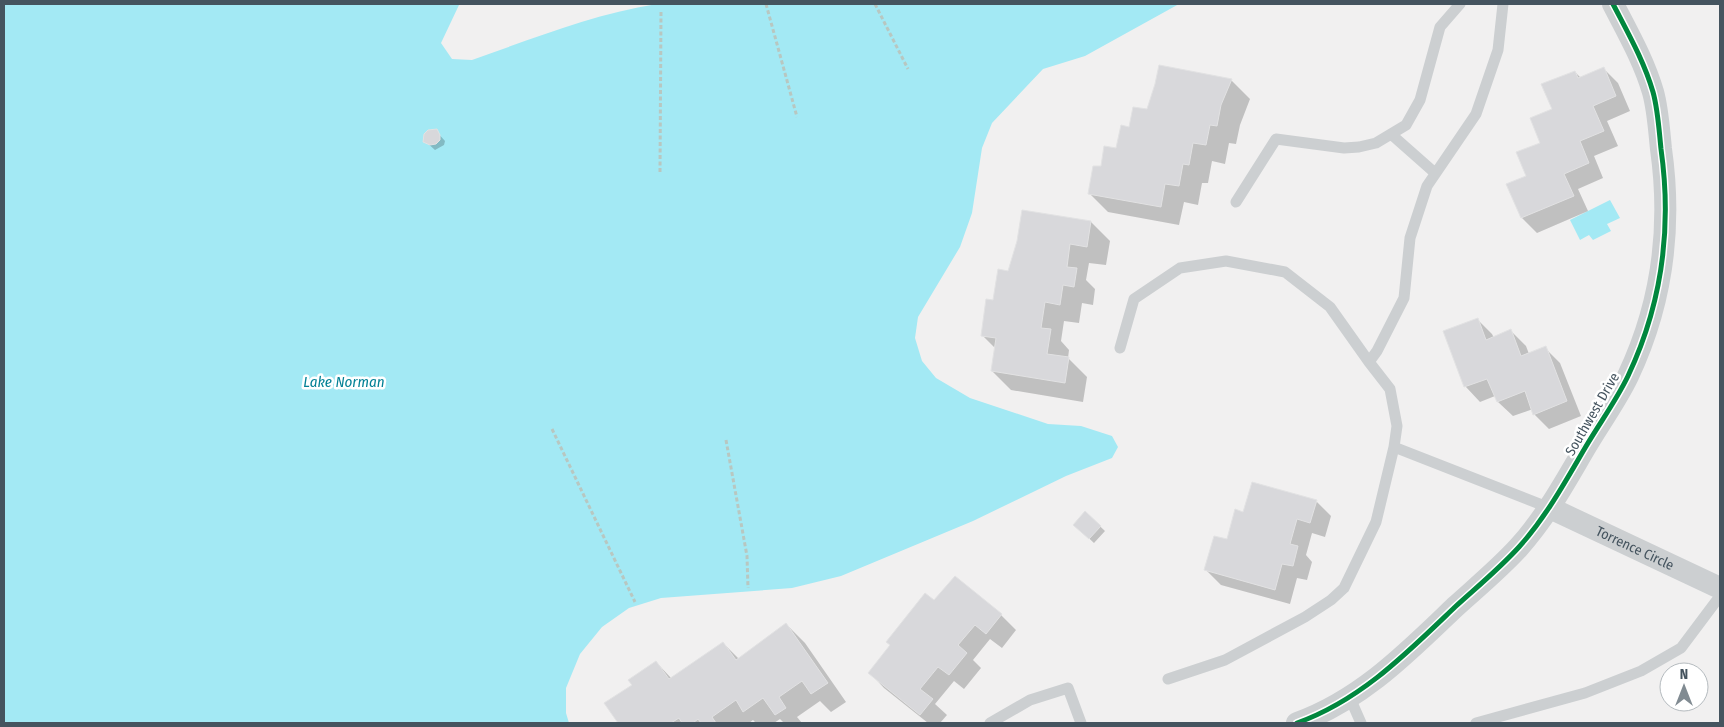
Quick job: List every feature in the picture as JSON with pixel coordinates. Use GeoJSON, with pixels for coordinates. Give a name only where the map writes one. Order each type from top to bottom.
{"type":"FeatureCollection","features":[{"type":"Feature","properties":{"kind":"street","name":"Southwest Drive"},"geometry":{"type":"LineString","coordinates":[[1297,723],[1350,698],[1392,667],[1519,547],[1550,508],[1627,378],[1646,334],[1657,292],[1664,252],[1666,204],[1654,95],[1643,62],[1613,4]]}},
{"type":"Feature","properties":{"kind":"street","name":"Torrence Circle"},"geometry":{"type":"LineString","coordinates":[[1550,508],[1720,588]]}},
{"type":"Feature","properties":{"kind":"lane"},"geometry":{"type":"LineString","coordinates":[[1236,202],[1276,139],[1344,148],[1376,143],[1406,125],[1420,100],[1440,27],[1460,4]]}},
{"type":"Feature","properties":{"kind":"lane"},"geometry":{"type":"LineString","coordinates":[[1369,362],[1378,350],[1404,298],[1410,238],[1427,186],[1476,114],[1498,50],[1503,4]]}},
{"type":"Feature","properties":{"kind":"lane"},"geometry":{"type":"LineString","coordinates":[[1392,135],[1435,174]]}},
{"type":"Feature","properties":{"kind":"lane"},"geometry":{"type":"LineString","coordinates":[[1120,348],[1134,299],[1180,268],[1226,261],[1285,272],[1330,307],[1390,389],[1396,426],[1394,447],[1376,522],[1344,588],[1331,600],[1305,618],[1233,656],[1168,679]]}},
{"type":"Feature","properties":{"kind":"lane"},"geometry":{"type":"LineString","coordinates":[[1394,447],[1550,508]]}},
{"type":"Feature","properties":{"kind":"lane"},"geometry":{"type":"LineString","coordinates":[[1476,723],[1585,693],[1642,671],[1681,648],[1720,596]]}},
{"type":"Feature","properties":{"kind":"lane"},"geometry":{"type":"LineString","coordinates":[[990,723],[1030,700],[1068,688],[1081,723]]}},
{"type":"Feature","properties":{"kind":"lane"},"geometry":{"type":"LineString","coordinates":[[1350,698],[1361,723]]}},
{"type":"Feature","properties":{"kind":"path"},"geometry":{"type":"LineString","coordinates":[[766,4],[796,117]]}},
{"type":"Feature","properties":{"kind":"path"},"geometry":{"type":"LineString","coordinates":[[876,4],[908,69]]}},
{"type":"Feature","properties":{"kind":"path"},"geometry":{"type":"LineString","coordinates":[[660,172],[661,10]]}},
{"type":"Feature","properties":{"kind":"path"},"geometry":{"type":"LineString","coordinates":[[552,429],[636,602]]}},
{"type":"Feature","properties":{"kind":"path"},"geometry":{"type":"LineString","coordinates":[[726,440],[747,556],[748,588]]}},
{"type":"Feature","properties":{"kind":"water","name":"Lake Norman"},"geometry":{"type":"Polygon","coordinates":[[[4,4],[462,4],[459,5],[441,43],[452,59],[472,60],[586,21],[633,8],[657,4],[1179,4],[1085,56],[1043,69],[992,123],[982,148],[972,213],[960,247],[918,317],[915,338],[922,361],[936,378],[970,398],[1048,424],[1081,426],[1112,436],[1118,447],[1112,458],[1066,476],[973,521],[841,576],[792,588],[661,598],[629,608],[602,627],[580,654],[566,688],[566,713],[569,723],[4,723],[4,4]]]}},
{"type":"Feature","properties":{"kind":"water"},"geometry":{"type":"Polygon","coordinates":[[[1610,200],[1620,218],[1607,224],[1611,231],[1593,240],[1589,235],[1580,240],[1570,220],[1610,200]]]}},
{"type":"Feature","properties":{"kind":"building"},"geometry":{"type":"Polygon","coordinates":[[[1159,65],[1232,79],[1221,105],[1217,126],[1210,125],[1206,145],[1193,143],[1189,165],[1183,164],[1179,186],[1165,184],[1161,207],[1088,194],[1093,166],[1101,166],[1104,146],[1116,148],[1121,125],[1129,127],[1133,107],[1147,109],[1159,65]]]}},
{"type":"Feature","properties":{"kind":"building"},"geometry":{"type":"Polygon","coordinates":[[[1604,67],[1616,96],[1593,106],[1604,131],[1580,141],[1589,163],[1564,174],[1574,196],[1521,218],[1506,184],[1526,176],[1516,152],[1540,143],[1530,118],[1552,109],[1541,84],[1575,71],[1578,78],[1604,67]]]}},
{"type":"Feature","properties":{"kind":"building"},"geometry":{"type":"Polygon","coordinates":[[[437,129],[440,140],[436,144],[430,145],[423,142],[424,134],[428,130],[437,129]]]}},
{"type":"Feature","properties":{"kind":"building"},"geometry":{"type":"Polygon","coordinates":[[[1022,210],[1091,221],[1087,247],[1070,244],[1067,267],[1077,268],[1074,287],[1063,285],[1060,305],[1045,302],[1041,328],[1051,329],[1047,354],[1069,357],[1065,383],[991,371],[996,338],[981,336],[986,299],[993,300],[998,269],[1008,271],[1017,241],[1022,210]]]}},
{"type":"Feature","properties":{"kind":"building"},"geometry":{"type":"Polygon","coordinates":[[[1478,318],[1486,340],[1511,329],[1521,356],[1546,346],[1567,401],[1533,415],[1525,391],[1497,402],[1487,379],[1464,387],[1443,331],[1478,318]]]}},
{"type":"Feature","properties":{"kind":"building"},"geometry":{"type":"Polygon","coordinates":[[[1252,482],[1317,500],[1310,523],[1297,519],[1290,544],[1298,546],[1293,566],[1282,564],[1275,590],[1204,570],[1214,536],[1227,539],[1235,509],[1243,512],[1252,482]]]}},
{"type":"Feature","properties":{"kind":"building"},"geometry":{"type":"Polygon","coordinates":[[[1085,511],[1101,526],[1089,539],[1073,525],[1085,511]]]}},
{"type":"Feature","properties":{"kind":"building"},"geometry":{"type":"Polygon","coordinates":[[[955,576],[1002,614],[986,634],[975,625],[958,645],[967,653],[949,675],[938,667],[920,689],[933,699],[920,715],[868,673],[890,645],[886,642],[925,593],[934,600],[955,576]]]}},
{"type":"Feature","properties":{"kind":"building"},"geometry":{"type":"Polygon","coordinates":[[[786,623],[828,683],[811,694],[802,681],[779,697],[786,708],[775,715],[763,698],[743,712],[736,700],[712,717],[716,723],[701,723],[698,719],[693,723],[682,723],[679,718],[671,723],[618,723],[604,703],[632,685],[628,680],[656,661],[669,679],[723,642],[736,660],[786,623]]]}},
{"type":"Feature","properties":{"kind":"cycle path"},"geometry":{"type":"LineString","coordinates":[[1297,723],[1342,702],[1382,674],[1512,555],[1529,536],[1555,499],[1613,403],[1640,349],[1649,321],[1661,265],[1664,236],[1664,178],[1653,92],[1640,58],[1613,4]]}}]}
